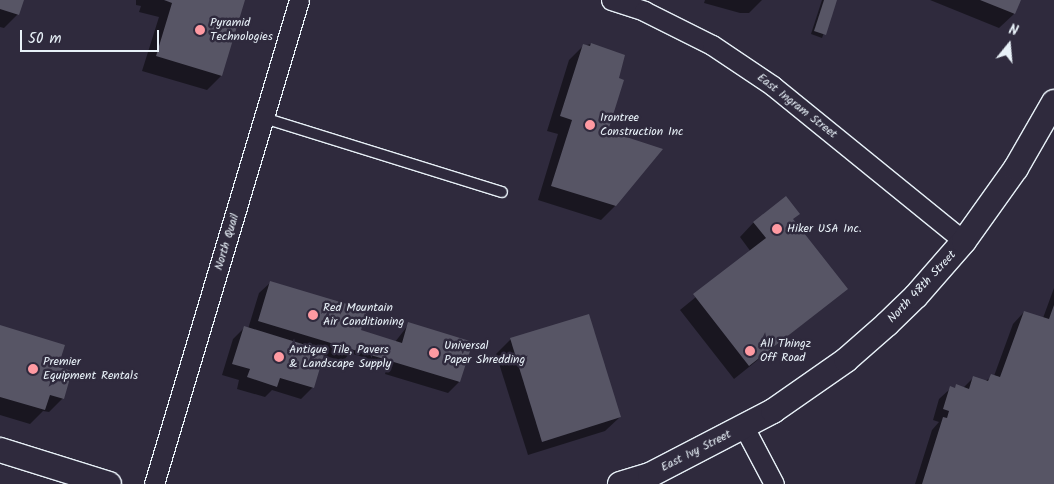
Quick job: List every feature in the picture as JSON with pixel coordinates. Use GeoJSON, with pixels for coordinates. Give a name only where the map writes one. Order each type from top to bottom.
{"type":"FeatureCollection","features":[{"type":"Feature","properties":{"kind":"street","name":"North Quail"},"geometry":{"type":"LineString","coordinates":[[154,484],[300,0]]}},
{"type":"Feature","properties":{"kind":"street","name":"East Ingram Street"},"geometry":{"type":"LineString","coordinates":[[611,0],[644,10],[727,55],[773,86],[964,241]]}},
{"type":"Feature","properties":{"kind":"street","name":"North 48th Street"},"geometry":{"type":"LineString","coordinates":[[744,427],[846,360],[916,296],[964,241],[1016,168],[1054,102]]}},
{"type":"Feature","properties":{"kind":"street","name":"East Ivy Street"},"geometry":{"type":"LineString","coordinates":[[620,484],[650,475],[744,427]]}},
{"type":"Feature","properties":{"kind":"street"},"geometry":{"type":"LineString","coordinates":[[744,427],[774,484]]}},
{"type":"Feature","properties":{"kind":"street"},"geometry":{"type":"LineString","coordinates":[[0,450],[108,484]]}},
{"type":"Feature","properties":{"kind":"lane"},"geometry":{"type":"LineString","coordinates":[[264,118],[502,192]]}},
{"type":"Feature","properties":{"kind":"building"},"geometry":{"type":"Polygon","coordinates":[[[0,0],[24,0],[19,15],[0,9],[0,0]]]}},
{"type":"Feature","properties":{"kind":"building","name":"Pyramid Technologies"},"geometry":{"type":"Polygon","coordinates":[[[164,0],[245,0],[222,76],[156,56],[172,3],[164,0]]]}},
{"type":"Feature","properties":{"kind":"building"},"geometry":{"type":"Polygon","coordinates":[[[824,0],[837,0],[826,35],[814,31],[824,0]]]}},
{"type":"Feature","properties":{"kind":"building"},"geometry":{"type":"Polygon","coordinates":[[[980,0],[1021,0],[1015,14],[980,0]]]}},
{"type":"Feature","properties":{"kind":"building","name":"Irontree Construction Inc"},"geometry":{"type":"Polygon","coordinates":[[[591,43],[625,55],[619,78],[624,80],[608,131],[663,149],[616,206],[551,186],[572,120],[560,116],[583,44],[590,46],[591,43]]]}},
{"type":"Feature","properties":{"kind":"building"},"geometry":{"type":"Polygon","coordinates":[[[786,196],[800,214],[793,219],[848,289],[749,366],[693,294],[766,238],[753,222],[786,196]]]}},
{"type":"Feature","properties":{"kind":"building"},"geometry":{"type":"Polygon","coordinates":[[[270,281],[367,310],[361,330],[402,343],[408,322],[473,342],[460,382],[258,321],[270,281]]]}},
{"type":"Feature","properties":{"kind":"building"},"geometry":{"type":"Polygon","coordinates":[[[1054,305],[1054,484],[922,484],[943,417],[947,418],[949,411],[943,409],[950,386],[955,388],[956,384],[969,389],[973,376],[988,381],[991,374],[1000,377],[1024,311],[1049,319],[1054,305]]]}},
{"type":"Feature","properties":{"kind":"building"},"geometry":{"type":"Polygon","coordinates":[[[589,314],[621,417],[542,442],[510,338],[589,314]]]}},
{"type":"Feature","properties":{"kind":"building","name":"Premier Equipment Rentals"},"geometry":{"type":"Polygon","coordinates":[[[0,325],[65,345],[58,367],[72,371],[64,399],[50,395],[45,410],[0,397],[0,325]]]}},
{"type":"Feature","properties":{"kind":"building","name":"Antique Tile, Pavers & Landscape Supply"},"geometry":{"type":"Polygon","coordinates":[[[244,326],[325,351],[314,388],[280,378],[277,387],[247,377],[250,369],[232,364],[244,326]]]}},
{"type":"Feature","properties":{"kind":"place","name":"Pyramid Technologies"},"geometry":{"type":"Point","coordinates":[200,30]}},
{"type":"Feature","properties":{"kind":"place","name":"Irontree Construction Inc"},"geometry":{"type":"Point","coordinates":[590,125]}},
{"type":"Feature","properties":{"kind":"place","name":"Hiker USA Inc."},"geometry":{"type":"Point","coordinates":[777,229]}},
{"type":"Feature","properties":{"kind":"place","name":"Red Mountain Air Conditioning"},"geometry":{"type":"Point","coordinates":[313,315]}},
{"type":"Feature","properties":{"kind":"place","name":"All Thingz Off Road"},"geometry":{"type":"Point","coordinates":[750,351]}},
{"type":"Feature","properties":{"kind":"place","name":"Universal Paper Shredding"},"geometry":{"type":"Point","coordinates":[434,353]}},
{"type":"Feature","properties":{"kind":"place","name":"Antique Tile, Pavers & Landscape Supply"},"geometry":{"type":"Point","coordinates":[279,357]}},
{"type":"Feature","properties":{"kind":"place","name":"Premier Equipment Rentals"},"geometry":{"type":"Point","coordinates":[33,369]}}]}
